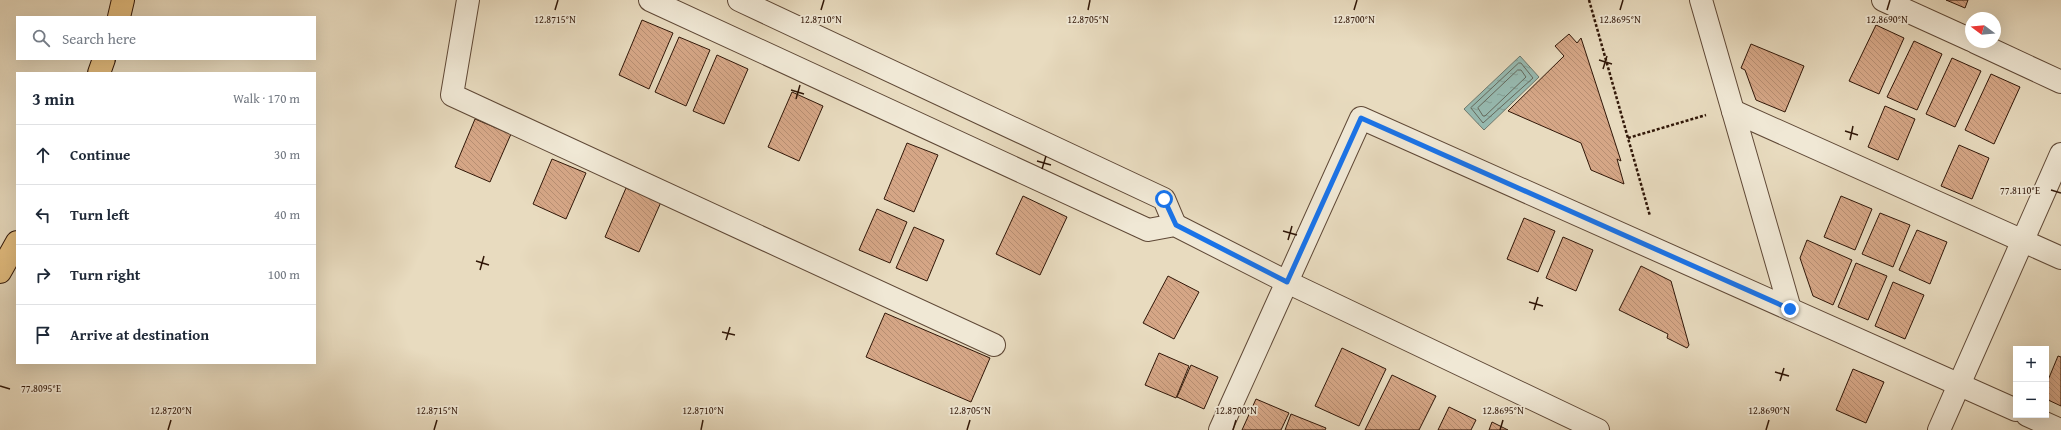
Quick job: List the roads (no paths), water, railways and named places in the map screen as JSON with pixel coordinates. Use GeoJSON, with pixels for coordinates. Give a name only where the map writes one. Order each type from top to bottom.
{"type":"FeatureCollection","features":[{"type":"Feature","properties":{"kind":"highway"},"geometry":{"type":"LineString","coordinates":[[119,16],[124,0]]}},
{"type":"Feature","properties":{"kind":"highway"},"geometry":{"type":"LineString","coordinates":[[99,72],[104,60]]}},
{"type":"Feature","properties":{"kind":"highway"},"geometry":{"type":"LineString","coordinates":[[0,272],[16,244]]}},
{"type":"Feature","properties":{"kind":"street"},"geometry":{"type":"LineString","coordinates":[[468,0],[452,95],[994,345]]}},
{"type":"Feature","properties":{"kind":"street"},"geometry":{"type":"LineString","coordinates":[[650,0],[1148,230],[1176,225],[1287,282],[1598,430]]}},
{"type":"Feature","properties":{"kind":"street"},"geometry":{"type":"LineString","coordinates":[[740,0],[1164,199],[1176,225]]}},
{"type":"Feature","properties":{"kind":"street"},"geometry":{"type":"LineString","coordinates":[[1701,0],[1790,309]]}},
{"type":"Feature","properties":{"kind":"street"},"geometry":{"type":"LineString","coordinates":[[1883,0],[1965,37]]}},
{"type":"Feature","properties":{"kind":"street"},"geometry":{"type":"LineString","coordinates":[[1988,48],[2061,82]]}},
{"type":"Feature","properties":{"kind":"street"},"geometry":{"type":"LineString","coordinates":[[1732,109],[2061,258]]}},
{"type":"Feature","properties":{"kind":"street"},"geometry":{"type":"LineString","coordinates":[[1220,430],[1361,118],[2013,409]]}},
{"type":"Feature","properties":{"kind":"street"},"geometry":{"type":"LineString","coordinates":[[1939,430],[2061,154]]}},
{"type":"Feature","properties":{"kind":"street"},"geometry":{"type":"LineString","coordinates":[[2034,418],[2060,430]]}},
{"type":"Feature","properties":{"kind":"water"},"geometry":{"type":"Polygon","coordinates":[[[1520,56],[1539,77],[1484,130],[1464,109],[1520,56]]]}}]}
